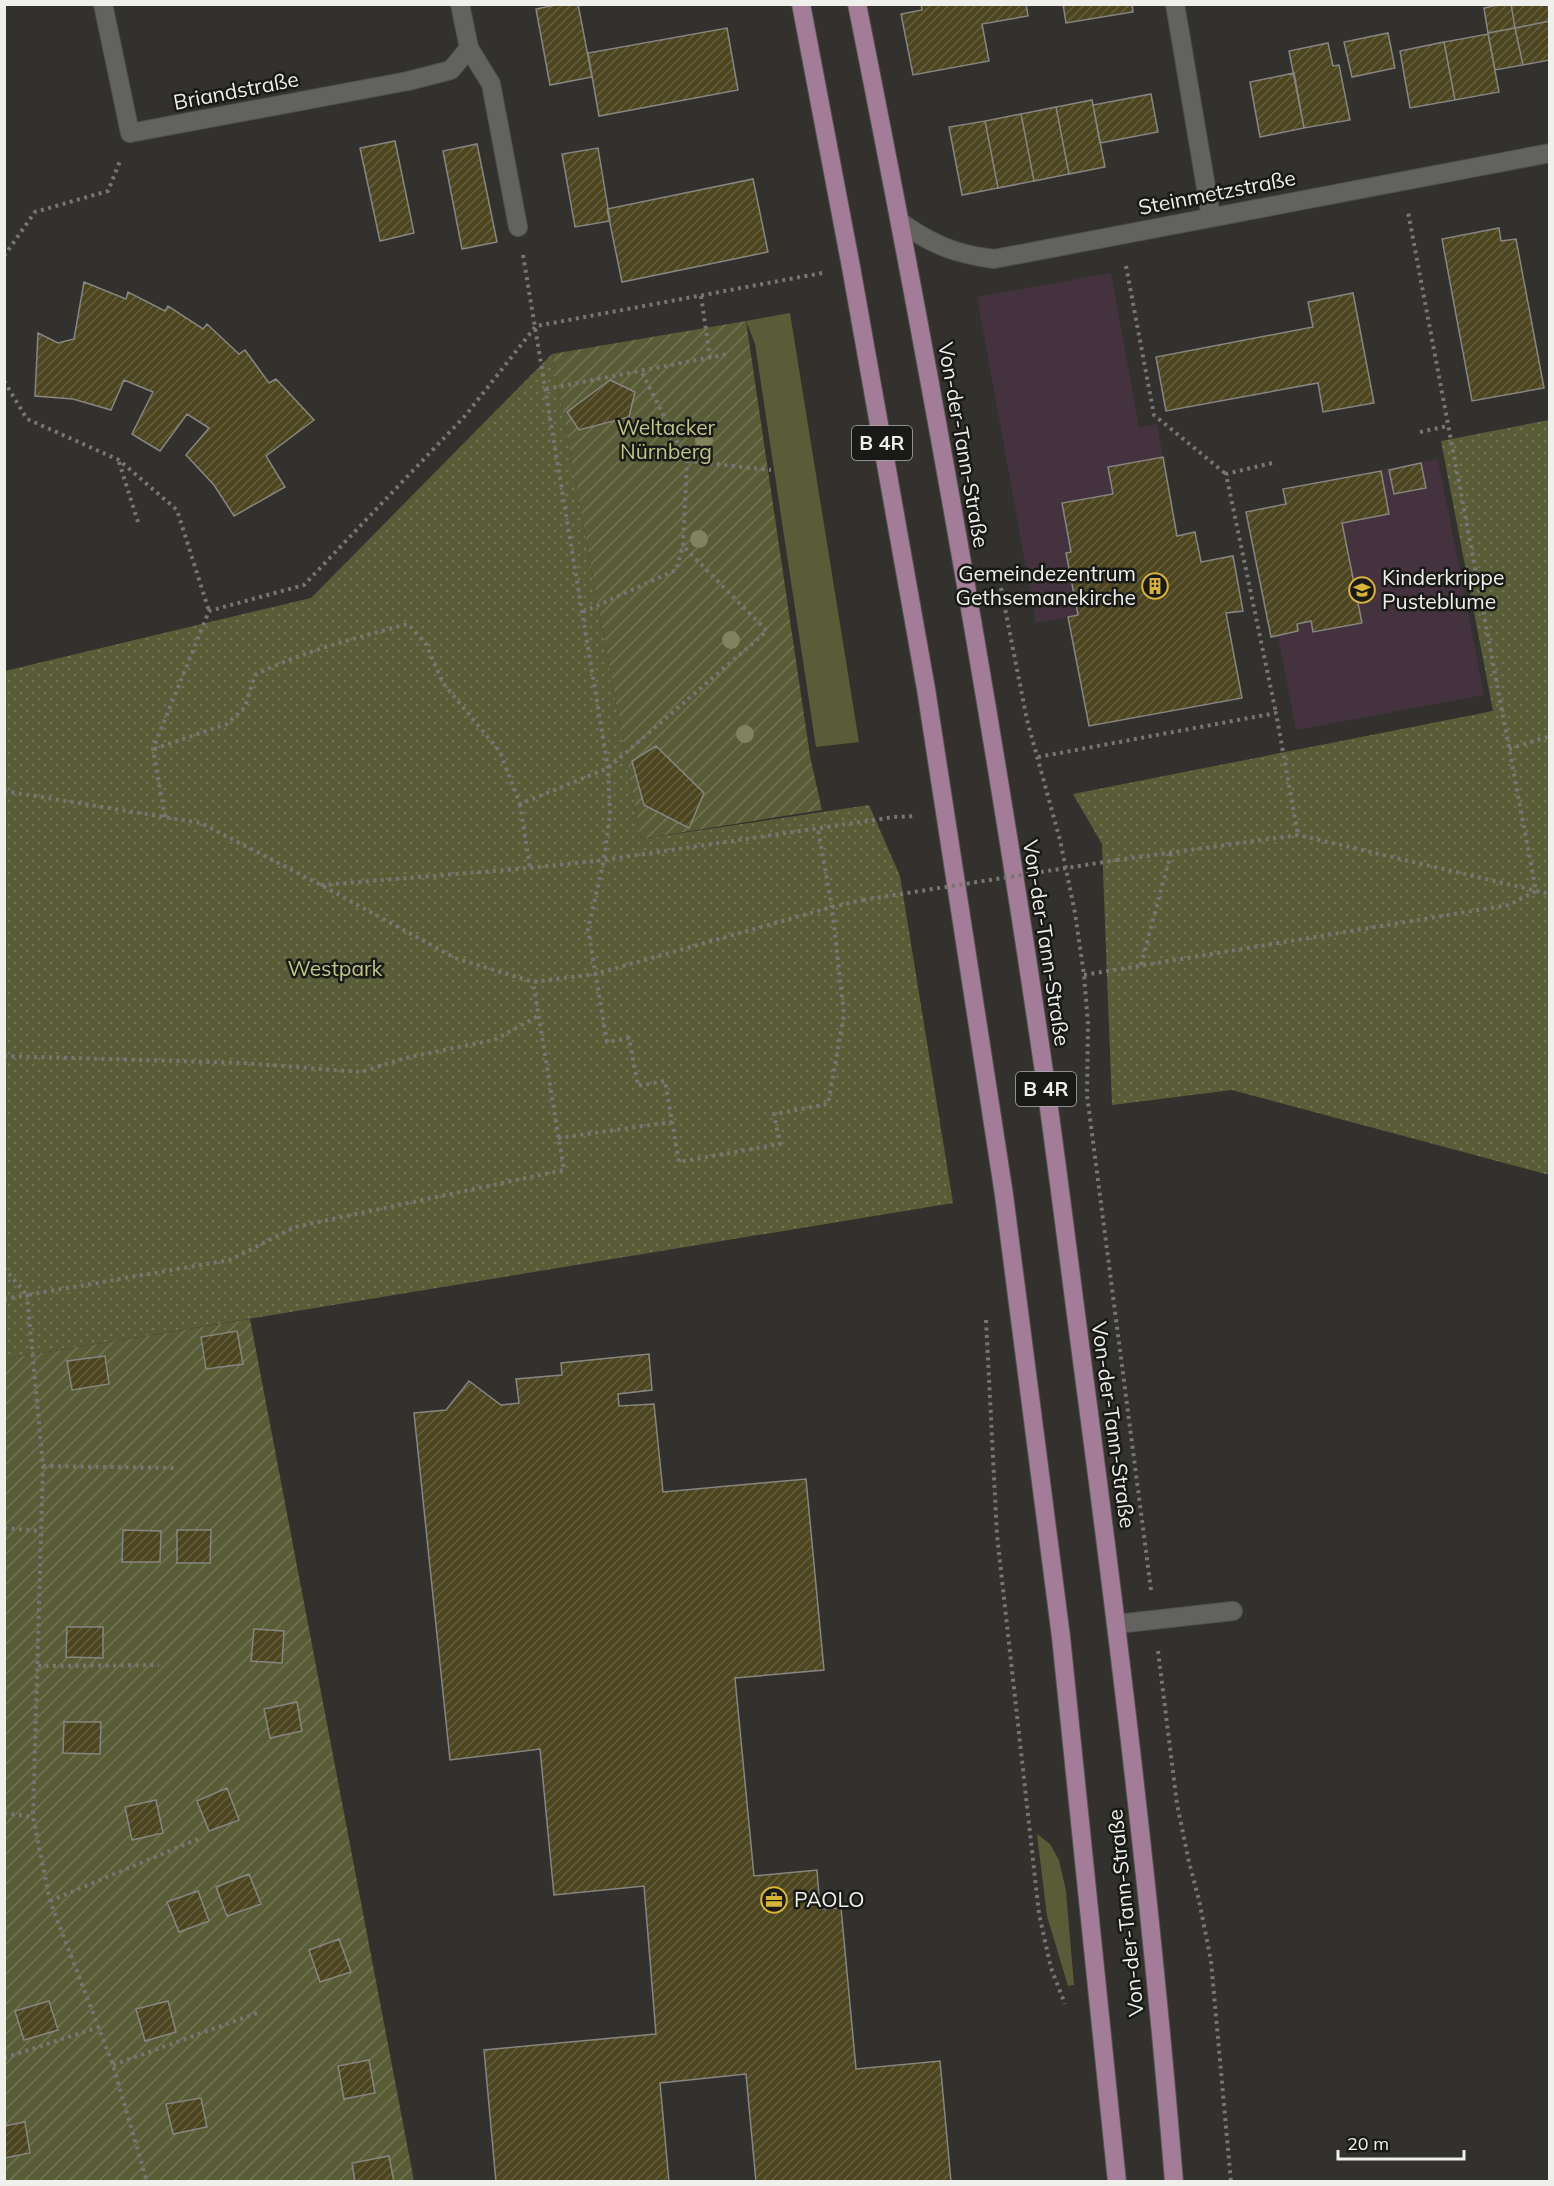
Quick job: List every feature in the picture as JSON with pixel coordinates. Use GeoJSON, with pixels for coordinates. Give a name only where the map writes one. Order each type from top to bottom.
{"type":"FeatureCollection","features":[{"type":"Feature","properties":{"kind":"main road","name":"Von-der-Tann-Straße"},"geometry":{"type":"LineString","coordinates":[[801,4],[851,267],[933,735],[1004,1195],[1061,1637],[1117,2181]]}},
{"type":"Feature","properties":{"kind":"main road","name":"Von-der-Tann-Straße"},"geometry":{"type":"LineString","coordinates":[[857,4],[900,222],[994,755],[1042,1061],[1117,1624],[1146,1887],[1174,2181]]}},
{"type":"Feature","properties":{"kind":"street"},"geometry":{"type":"LineString","coordinates":[[102,4],[130,133]]}},
{"type":"Feature","properties":{"kind":"street"},"geometry":{"type":"LineString","coordinates":[[460,4],[470,48],[491,84],[518,227]]}},
{"type":"Feature","properties":{"kind":"street"},"geometry":{"type":"LineString","coordinates":[[1175,4],[1211,217]]}},
{"type":"Feature","properties":{"kind":"street","name":"Briandstraße"},"geometry":{"type":"LineString","coordinates":[[130,133],[408,81],[451,70],[470,48]]}},
{"type":"Feature","properties":{"kind":"street","name":"Steinmetzstraße"},"geometry":{"type":"LineString","coordinates":[[900,222],[937,245],[974,256],[994,259],[1550,153]]}},
{"type":"Feature","properties":{"kind":"street"},"geometry":{"type":"LineString","coordinates":[[1117,1624],[1233,1611]]}},
{"type":"Feature","properties":{"kind":"path"},"geometry":{"type":"LineString","coordinates":[[4,256],[35,213],[108,191],[130,133]]}},
{"type":"Feature","properties":{"kind":"path"},"geometry":{"type":"LineString","coordinates":[[1402,180],[1536,891]]}},
{"type":"Feature","properties":{"kind":"path"},"geometry":{"type":"LineString","coordinates":[[518,227],[608,768],[610,814],[604,860],[588,929],[594,974],[607,1042],[629,1038],[638,1086],[664,1081],[679,1162],[780,1144],[774,1114],[828,1104],[844,1016],[832,907],[818,829]]}},
{"type":"Feature","properties":{"kind":"path"},"geometry":{"type":"LineString","coordinates":[[1120,235],[1154,416],[1226,474],[1276,713],[1298,835]]}},
{"type":"Feature","properties":{"kind":"path"},"geometry":{"type":"LineString","coordinates":[[209,611],[304,585],[465,416],[536,326],[851,267]]}},
{"type":"Feature","properties":{"kind":"path"},"geometry":{"type":"LineString","coordinates":[[701,296],[710,358]]}},
{"type":"Feature","properties":{"kind":"path"},"geometry":{"type":"LineString","coordinates":[[546,389],[728,354]]}},
{"type":"Feature","properties":{"kind":"path"},"geometry":{"type":"LineString","coordinates":[[583,612],[676,570],[683,546],[687,461],[641,371]]}},
{"type":"Feature","properties":{"kind":"path"},"geometry":{"type":"LineString","coordinates":[[4,381],[27,419],[119,460],[177,510],[209,611],[153,749],[165,817]]}},
{"type":"Feature","properties":{"kind":"path"},"geometry":{"type":"LineString","coordinates":[[1420,432],[1448,426]]}},
{"type":"Feature","properties":{"kind":"path"},"geometry":{"type":"LineString","coordinates":[[119,460],[138,522]]}},
{"type":"Feature","properties":{"kind":"path"},"geometry":{"type":"LineString","coordinates":[[687,461],[771,470]]}},
{"type":"Feature","properties":{"kind":"path"},"geometry":{"type":"LineString","coordinates":[[1226,474],[1272,463]]}},
{"type":"Feature","properties":{"kind":"path"},"geometry":{"type":"LineString","coordinates":[[520,804],[608,768],[767,631],[683,546]]}},
{"type":"Feature","properties":{"kind":"path"},"geometry":{"type":"LineString","coordinates":[[153,749],[227,724],[245,707],[255,675],[275,665],[336,644],[408,624],[426,644],[443,683],[500,752],[520,804],[530,868]]}},
{"type":"Feature","properties":{"kind":"path"},"geometry":{"type":"LineString","coordinates":[[1038,757],[1276,713]]}},
{"type":"Feature","properties":{"kind":"path"},"geometry":{"type":"LineString","coordinates":[[1509,749],[1550,736]]}},
{"type":"Feature","properties":{"kind":"path"},"geometry":{"type":"LineString","coordinates":[[4,791],[201,823],[454,958],[533,982],[594,974],[862,900],[1298,835],[1550,894]]}},
{"type":"Feature","properties":{"kind":"path"},"geometry":{"type":"LineString","coordinates":[[321,885],[604,860],[894,817],[918,816],[916,805]]}},
{"type":"Feature","properties":{"kind":"path"},"geometry":{"type":"LineString","coordinates":[[1141,965],[1171,853]]}},
{"type":"Feature","properties":{"kind":"path"},"geometry":{"type":"LineString","coordinates":[[927,886],[929,898]]}},
{"type":"Feature","properties":{"kind":"path"},"geometry":{"type":"LineString","coordinates":[[1084,975],[1509,905],[1536,891]]}},
{"type":"Feature","properties":{"kind":"path"},"geometry":{"type":"LineString","coordinates":[[4,1299],[230,1260],[295,1227],[564,1170],[533,982]]}},
{"type":"Feature","properties":{"kind":"path"},"geometry":{"type":"LineString","coordinates":[[4,1056],[244,1063],[361,1072],[405,1058],[494,1040],[538,1016]]}},
{"type":"Feature","properties":{"kind":"path"},"geometry":{"type":"LineString","coordinates":[[558,1138],[672,1122]]}},
{"type":"Feature","properties":{"kind":"path"},"geometry":{"type":"LineString","coordinates":[[4,1268],[27,1295],[44,1466],[33,1817],[50,1901],[113,2065],[147,2181]]}},
{"type":"Feature","properties":{"kind":"path"},"geometry":{"type":"LineString","coordinates":[[986,1317],[997,1535],[1039,1914],[1051,1968],[1066,2012]]}},
{"type":"Feature","properties":{"kind":"path"},"geometry":{"type":"LineString","coordinates":[[44,1466],[176,1468]]}},
{"type":"Feature","properties":{"kind":"path"},"geometry":{"type":"LineString","coordinates":[[4,1528],[41,1531]]}},
{"type":"Feature","properties":{"kind":"path"},"geometry":{"type":"LineString","coordinates":[[38,1666],[159,1665]]}},
{"type":"Feature","properties":{"kind":"path"},"geometry":{"type":"LineString","coordinates":[[4,1813],[33,1817]]}},
{"type":"Feature","properties":{"kind":"path"},"geometry":{"type":"LineString","coordinates":[[50,1901],[198,1839]]}},
{"type":"Feature","properties":{"kind":"path"},"geometry":{"type":"LineString","coordinates":[[113,2065],[260,2012]]}},
{"type":"Feature","properties":{"kind":"path"},"geometry":{"type":"LineString","coordinates":[[4,2058],[99,2026]]}},
{"type":"Feature","properties":{"kind":"shaded area"},"geometry":{"type":"Polygon","coordinates":[[[1111,273],[1139,427],[1157,424],[1177,536],[1067,553],[1078,615],[1036,623],[977,297],[1111,273]]]}},
{"type":"Feature","properties":{"kind":"shaded area","name":"Kinderkrippe Pusteblume"},"geometry":{"type":"Polygon","coordinates":[[[1438,459],[1484,695],[1296,730],[1278,636],[1271,637],[1246,512],[1286,504],[1283,489],[1438,459]]]}},
{"type":"Feature","properties":{"kind":"green space"},"geometry":{"type":"Polygon","coordinates":[[[790,313],[859,742],[816,747],[755,344],[746,321],[790,313]]]}},
{"type":"Feature","properties":{"kind":"green space","name":"Weltacker Nürnberg"},"geometry":{"type":"Polygon","coordinates":[[[746,321],[810,756],[822,810],[641,839],[552,354],[746,321]]]}},
{"type":"Feature","properties":{"kind":"green space","name":"Westpark"},"geometry":{"type":"Polygon","coordinates":[[[552,354],[641,839],[869,805],[900,876],[953,1203],[5,1359],[5,671],[311,598],[552,354]]]}},
{"type":"Feature","properties":{"kind":"green space"},"geometry":{"type":"Polygon","coordinates":[[[1549,420],[1549,1175],[1232,1090],[1112,1105],[1102,844],[1073,794],[1493,711],[1441,441],[1549,420]]]}},
{"type":"Feature","properties":{"kind":"green space"},"geometry":{"type":"Polygon","coordinates":[[[250,1319],[414,2181],[5,2182],[5,1359],[250,1319]]]}},
{"type":"Feature","properties":{"kind":"green space"},"geometry":{"type":"Polygon","coordinates":[[[1037,1834],[1050,1844],[1059,1860],[1066,1891],[1074,1985],[1068,1986],[1047,1916],[1037,1834]]]}},
{"type":"Feature","properties":{"kind":"building"},"geometry":{"type":"Polygon","coordinates":[[[560,4],[578,4],[592,77],[550,85],[536,9],[560,4]]]}},
{"type":"Feature","properties":{"kind":"building"},"geometry":{"type":"Polygon","coordinates":[[[921,4],[1026,4],[1028,16],[982,24],[989,61],[913,75],[901,14],[922,10],[921,4]]]}},
{"type":"Feature","properties":{"kind":"building"},"geometry":{"type":"Polygon","coordinates":[[[1063,4],[1132,4],[1133,12],[1066,23],[1063,4]]]}},
{"type":"Feature","properties":{"kind":"building"},"geometry":{"type":"Polygon","coordinates":[[[1511,4],[1515,28],[1488,33],[1484,8],[1511,4]]]}},
{"type":"Feature","properties":{"kind":"building"},"geometry":{"type":"Polygon","coordinates":[[[1511,4],[1548,4],[1550,21],[1515,28],[1511,4]]]}},
{"type":"Feature","properties":{"kind":"building"},"geometry":{"type":"Polygon","coordinates":[[[1550,21],[1550,60],[1523,65],[1515,28],[1550,21]]]}},
{"type":"Feature","properties":{"kind":"building"},"geometry":{"type":"Polygon","coordinates":[[[727,28],[738,90],[599,116],[588,53],[727,28]]]}},
{"type":"Feature","properties":{"kind":"building"},"geometry":{"type":"Polygon","coordinates":[[[1515,28],[1523,65],[1495,70],[1488,33],[1515,28]]]}},
{"type":"Feature","properties":{"kind":"building"},"geometry":{"type":"Polygon","coordinates":[[[1388,33],[1395,68],[1352,77],[1344,42],[1388,33]]]}},
{"type":"Feature","properties":{"kind":"building"},"geometry":{"type":"Polygon","coordinates":[[[1488,34],[1499,92],[1455,100],[1444,42],[1488,34]]]}},
{"type":"Feature","properties":{"kind":"building"},"geometry":{"type":"Polygon","coordinates":[[[1444,42],[1455,100],[1410,108],[1400,51],[1444,42]]]}},
{"type":"Feature","properties":{"kind":"building"},"geometry":{"type":"Polygon","coordinates":[[[1328,43],[1333,66],[1339,65],[1350,120],[1304,128],[1289,51],[1328,43]]]}},
{"type":"Feature","properties":{"kind":"building"},"geometry":{"type":"Polygon","coordinates":[[[1294,73],[1304,128],[1260,137],[1250,82],[1294,73]]]}},
{"type":"Feature","properties":{"kind":"building"},"geometry":{"type":"Polygon","coordinates":[[[1151,94],[1158,132],[1100,143],[1093,105],[1151,94]]]}},
{"type":"Feature","properties":{"kind":"building"},"geometry":{"type":"Polygon","coordinates":[[[1092,100],[1105,167],[1069,174],[1056,107],[1092,100]]]}},
{"type":"Feature","properties":{"kind":"building"},"geometry":{"type":"Polygon","coordinates":[[[1056,107],[1069,174],[1034,181],[1021,114],[1056,107]]]}},
{"type":"Feature","properties":{"kind":"building"},"geometry":{"type":"Polygon","coordinates":[[[1021,114],[1034,181],[998,188],[985,121],[1021,114]]]}},
{"type":"Feature","properties":{"kind":"building"},"geometry":{"type":"Polygon","coordinates":[[[985,121],[998,188],[962,195],[949,127],[985,121]]]}},
{"type":"Feature","properties":{"kind":"building"},"geometry":{"type":"Polygon","coordinates":[[[395,141],[414,233],[380,241],[360,148],[395,141]]]}},
{"type":"Feature","properties":{"kind":"building"},"geometry":{"type":"Polygon","coordinates":[[[477,144],[497,242],[462,249],[443,151],[477,144]]]}},
{"type":"Feature","properties":{"kind":"building"},"geometry":{"type":"Polygon","coordinates":[[[598,148],[610,221],[575,227],[562,154],[598,148]]]}},
{"type":"Feature","properties":{"kind":"building"},"geometry":{"type":"Polygon","coordinates":[[[753,179],[768,252],[622,282],[607,209],[753,179]]]}},
{"type":"Feature","properties":{"kind":"building"},"geometry":{"type":"Polygon","coordinates":[[[1499,228],[1501,241],[1516,239],[1544,388],[1472,401],[1442,239],[1499,228]]]}},
{"type":"Feature","properties":{"kind":"building"},"geometry":{"type":"Polygon","coordinates":[[[84,282],[126,299],[128,292],[165,311],[168,306],[203,329],[207,324],[239,354],[245,350],[269,383],[276,379],[314,420],[266,456],[285,487],[234,516],[214,485],[186,455],[209,428],[187,414],[160,451],[132,434],[153,392],[124,380],[111,410],[73,399],[35,396],[38,333],[58,343],[74,339],[84,282]]]}},
{"type":"Feature","properties":{"kind":"building"},"geometry":{"type":"Polygon","coordinates":[[[1353,293],[1374,403],[1323,412],[1318,383],[1166,411],[1156,357],[1313,327],[1308,302],[1353,293]]]}},
{"type":"Feature","properties":{"kind":"building"},"geometry":{"type":"Polygon","coordinates":[[[610,380],[635,392],[629,417],[579,430],[567,412],[610,380]]]}},
{"type":"Feature","properties":{"kind":"building","name":"Gemeindezentrum Gethsemanekirche"},"geometry":{"type":"Polygon","coordinates":[[[1163,457],[1177,536],[1195,532],[1201,562],[1233,556],[1243,611],[1226,613],[1242,698],[1089,726],[1068,617],[1078,615],[1066,553],[1071,552],[1062,503],[1113,494],[1108,467],[1163,457]]]}},
{"type":"Feature","properties":{"kind":"building"},"geometry":{"type":"Polygon","coordinates":[[[1421,463],[1426,488],[1394,494],[1389,470],[1421,463]]]}},
{"type":"Feature","properties":{"kind":"building"},"geometry":{"type":"Polygon","coordinates":[[[1381,471],[1389,514],[1342,523],[1362,623],[1313,632],[1311,621],[1297,624],[1298,631],[1271,637],[1246,512],[1286,504],[1283,489],[1381,471]]]}},
{"type":"Feature","properties":{"kind":"building"},"geometry":{"type":"Polygon","coordinates":[[[656,746],[704,793],[689,828],[644,805],[632,761],[656,746]]]}},
{"type":"Feature","properties":{"kind":"building"},"geometry":{"type":"Polygon","coordinates":[[[237,1331],[243,1364],[206,1369],[201,1337],[237,1331]]]}},
{"type":"Feature","properties":{"kind":"building"},"geometry":{"type":"Polygon","coordinates":[[[649,1354],[652,1390],[618,1394],[619,1406],[654,1404],[663,1492],[806,1479],[824,1670],[735,1678],[754,1876],[817,1870],[820,1909],[841,1908],[856,2069],[940,2061],[951,2182],[756,2182],[746,2074],[660,2083],[669,2182],[496,2182],[484,2050],[656,2034],[644,1886],[554,1895],[540,1749],[450,1760],[414,1413],[446,1410],[469,1381],[501,1405],[519,1403],[516,1379],[562,1375],[561,1363],[649,1354]]]}},
{"type":"Feature","properties":{"kind":"building"},"geometry":{"type":"Polygon","coordinates":[[[105,1356],[109,1384],[72,1390],[67,1361],[105,1356]]]}},
{"type":"Feature","properties":{"kind":"building"},"geometry":{"type":"Polygon","coordinates":[[[123,1530],[161,1531],[160,1562],[122,1562],[123,1530]]]}},
{"type":"Feature","properties":{"kind":"building"},"geometry":{"type":"Polygon","coordinates":[[[177,1530],[211,1530],[210,1563],[177,1563],[177,1530]]]}},
{"type":"Feature","properties":{"kind":"building"},"geometry":{"type":"Polygon","coordinates":[[[67,1627],[103,1627],[103,1658],[66,1657],[67,1627]]]}},
{"type":"Feature","properties":{"kind":"building"},"geometry":{"type":"Polygon","coordinates":[[[254,1629],[284,1631],[282,1663],[251,1661],[254,1629]]]}},
{"type":"Feature","properties":{"kind":"building"},"geometry":{"type":"Polygon","coordinates":[[[297,1702],[302,1731],[270,1738],[264,1709],[297,1702]]]}},
{"type":"Feature","properties":{"kind":"building"},"geometry":{"type":"Polygon","coordinates":[[[64,1722],[101,1722],[100,1754],[63,1753],[64,1722]]]}},
{"type":"Feature","properties":{"kind":"building"},"geometry":{"type":"Polygon","coordinates":[[[227,1788],[239,1820],[209,1831],[197,1801],[227,1788]]]}},
{"type":"Feature","properties":{"kind":"building"},"geometry":{"type":"Polygon","coordinates":[[[156,1800],[163,1833],[132,1840],[125,1807],[156,1800]]]}},
{"type":"Feature","properties":{"kind":"building"},"geometry":{"type":"Polygon","coordinates":[[[249,1874],[261,1904],[227,1916],[216,1887],[249,1874]]]}},
{"type":"Feature","properties":{"kind":"building"},"geometry":{"type":"Polygon","coordinates":[[[198,1891],[209,1921],[179,1932],[167,1902],[198,1891]]]}},
{"type":"Feature","properties":{"kind":"building"},"geometry":{"type":"Polygon","coordinates":[[[339,1939],[351,1972],[320,1982],[309,1950],[339,1939]]]}},
{"type":"Feature","properties":{"kind":"building"},"geometry":{"type":"Polygon","coordinates":[[[49,2001],[58,2030],[24,2040],[15,2011],[49,2001]]]}},
{"type":"Feature","properties":{"kind":"building"},"geometry":{"type":"Polygon","coordinates":[[[168,2001],[176,2032],[145,2041],[136,2009],[168,2001]]]}},
{"type":"Feature","properties":{"kind":"building"},"geometry":{"type":"Polygon","coordinates":[[[369,2060],[375,2093],[344,2099],[338,2066],[369,2060]]]}},
{"type":"Feature","properties":{"kind":"building"},"geometry":{"type":"Polygon","coordinates":[[[201,2098],[207,2127],[173,2134],[166,2104],[201,2098]]]}},
{"type":"Feature","properties":{"kind":"building"},"geometry":{"type":"Polygon","coordinates":[[[25,2122],[30,2153],[4,2158],[4,2126],[25,2122]]]}},
{"type":"Feature","properties":{"kind":"building"},"geometry":{"type":"Polygon","coordinates":[[[389,2156],[394,2182],[355,2182],[352,2163],[389,2156]]]}},
{"type":"Feature","properties":{"kind":"place","name":"Gemeindezentrum Gethsemanekirche"},"geometry":{"type":"Point","coordinates":[1155,586]}},
{"type":"Feature","properties":{"kind":"place","name":"Kinderkrippe Pusteblume"},"geometry":{"type":"Point","coordinates":[1362,590]}},
{"type":"Feature","properties":{"kind":"place","name":"PAOLO"},"geometry":{"type":"Point","coordinates":[774,1900]}}]}
